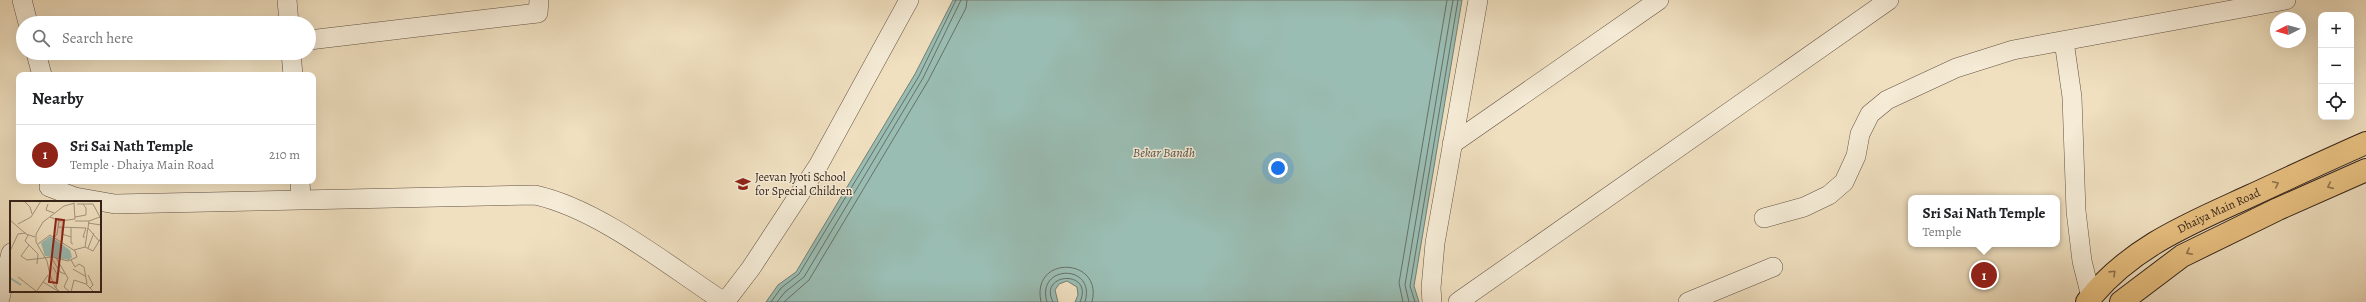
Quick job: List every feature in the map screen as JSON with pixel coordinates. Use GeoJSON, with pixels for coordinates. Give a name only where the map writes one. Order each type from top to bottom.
{"type":"FeatureCollection","features":[{"type":"Feature","properties":{"kind":"highway","name":"Dhaiya Main Road"},"geometry":{"type":"LineString","coordinates":[[2089,299],[2123,264],[2152,244],[2195,221],[2366,143]]}},
{"type":"Feature","properties":{"kind":"highway","name":"Dhaiya Main Road"},"geometry":{"type":"LineString","coordinates":[[2121,302],[2182,256],[2278,209],[2366,170]]}},
{"type":"Feature","properties":{"kind":"street"},"geometry":{"type":"LineString","coordinates":[[22,0],[26,16]]}},
{"type":"Feature","properties":{"kind":"street"},"geometry":{"type":"LineString","coordinates":[[287,0],[288,16]]}},
{"type":"Feature","properties":{"kind":"street"},"geometry":{"type":"LineString","coordinates":[[316,39],[538,13],[539,0]]}},
{"type":"Feature","properties":{"kind":"street"},"geometry":{"type":"LineString","coordinates":[[101,202],[115,204],[300,190],[535,195],[557,200],[604,223],[724,302],[750,268],[818,166],[909,0]]}},
{"type":"Feature","properties":{"kind":"street"},"geometry":{"type":"LineString","coordinates":[[1432,302],[1431,288],[1435,243],[1478,0]]}},
{"type":"Feature","properties":{"kind":"street"},"geometry":{"type":"LineString","coordinates":[[1452,144],[1659,0]]}},
{"type":"Feature","properties":{"kind":"street"},"geometry":{"type":"LineString","coordinates":[[1458,302],[1889,0]]}},
{"type":"Feature","properties":{"kind":"street"},"geometry":{"type":"LineString","coordinates":[[1764,218],[1804,207],[1829,195],[1844,182],[1856,156],[1860,134],[1870,114],[1887,100],[1956,68],[1983,58],[2013,50],[2286,0]]}},
{"type":"Feature","properties":{"kind":"street"},"geometry":{"type":"LineString","coordinates":[[2064,41],[2072,98],[2076,211],[2082,261],[2089,299]]}},
{"type":"Feature","properties":{"kind":"street"},"geometry":{"type":"LineString","coordinates":[[38,60],[41,72]]}},
{"type":"Feature","properties":{"kind":"street"},"geometry":{"type":"LineString","coordinates":[[291,60],[292,72]]}},
{"type":"Feature","properties":{"kind":"street"},"geometry":{"type":"LineString","coordinates":[[47,190],[75,198],[95,201]]}},
{"type":"Feature","properties":{"kind":"street"},"geometry":{"type":"LineString","coordinates":[[0,298],[10,257]]}},
{"type":"Feature","properties":{"kind":"street"},"geometry":{"type":"LineString","coordinates":[[1688,302],[1773,267]]}},
{"type":"Feature","properties":{"kind":"water","name":"Bekar Bandh"},"geometry":{"type":"Polygon","coordinates":[[[953,0],[1462,0],[1414,286],[1419,302],[1075,302],[1078,295],[1077,287],[1067,281],[1059,284],[1055,290],[1058,302],[766,302],[778,285],[796,272],[915,74],[953,0]]]}},
{"type":"Feature","properties":{"kind":"place","name":"Jeevan Jyoti School for Special Children"},"geometry":{"type":"Point","coordinates":[743,184]}},
{"type":"Feature","properties":{"kind":"place","name":"Sri Sai Nath Temple"},"geometry":{"type":"Point","coordinates":[1984,275]}}]}
